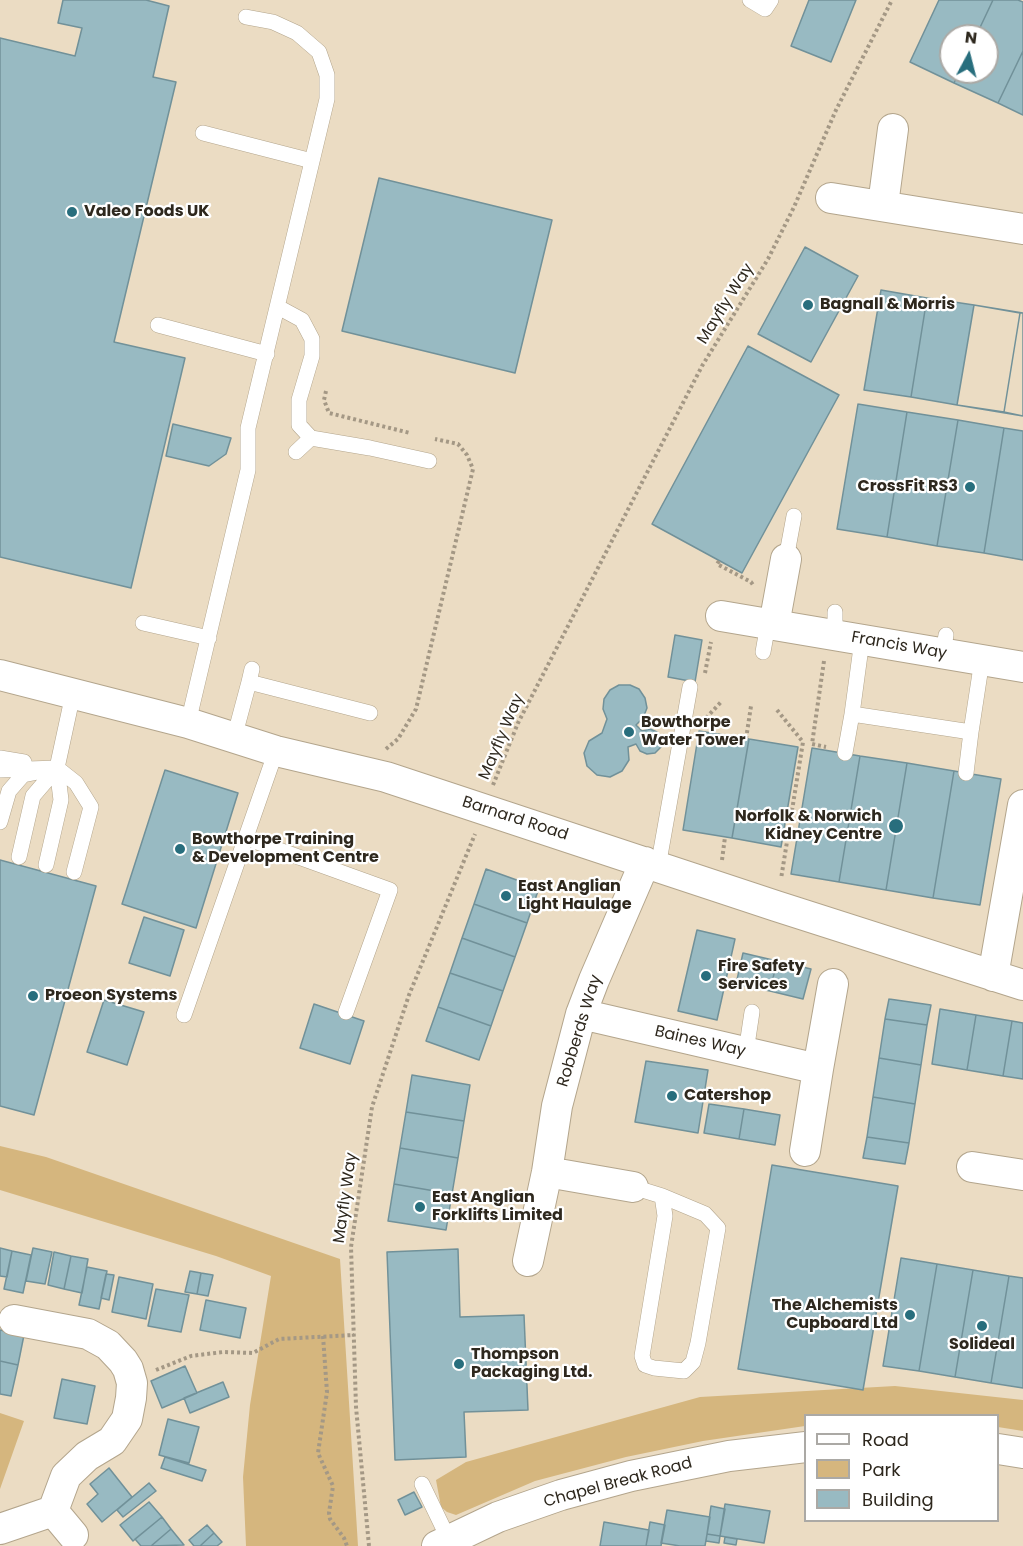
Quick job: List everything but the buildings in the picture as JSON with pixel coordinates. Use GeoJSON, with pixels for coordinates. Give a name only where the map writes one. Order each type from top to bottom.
{"type":"FeatureCollection","features":[{"type":"Feature","properties":{"kind":"street"},"geometry":{"type":"LineString","coordinates":[[883,205],[893,129]]}},
{"type":"Feature","properties":{"kind":"street"},"geometry":{"type":"LineString","coordinates":[[831,198],[1023,229]]}},
{"type":"Feature","properties":{"kind":"street"},"geometry":{"type":"LineString","coordinates":[[769,634],[786,559]]}},
{"type":"Feature","properties":{"kind":"street","name":"Francis Way"},"geometry":{"type":"LineString","coordinates":[[719,616],[769,634],[840,630],[944,644],[982,660],[1023,667]]}},
{"type":"Feature","properties":{"kind":"street","name":"Barnard Road"},"geometry":{"type":"LineString","coordinates":[[0,675],[188,723],[276,751],[376,774],[1023,985]]}},
{"type":"Feature","properties":{"kind":"street"},"geometry":{"type":"LineString","coordinates":[[993,976],[1023,805]]}},
{"type":"Feature","properties":{"kind":"street","name":"Robberds Way"},"geometry":{"type":"LineString","coordinates":[[528,1261],[547,1172],[557,1106],[581,1014],[594,980],[652,865]]}},
{"type":"Feature","properties":{"kind":"street"},"geometry":{"type":"LineString","coordinates":[[805,1151],[833,984]]}},
{"type":"Feature","properties":{"kind":"street","name":"Baines Way"},"geometry":{"type":"LineString","coordinates":[[581,1014],[818,1069]]}},
{"type":"Feature","properties":{"kind":"street"},"geometry":{"type":"LineString","coordinates":[[972,1167],[1023,1175]]}},
{"type":"Feature","properties":{"kind":"street"},"geometry":{"type":"LineString","coordinates":[[547,1172],[633,1186]]}},
{"type":"Feature","properties":{"kind":"street"},"geometry":{"type":"LineString","coordinates":[[14,1320],[88,1334],[108,1345],[123,1360],[132,1383],[127,1419],[112,1441],[87,1456],[66,1476],[53,1511]]}},
{"type":"Feature","properties":{"kind":"street","name":"Chapel Break Road"},"geometry":{"type":"LineString","coordinates":[[443,1543],[498,1517],[561,1495],[632,1476],[729,1456],[804,1447]]}},
{"type":"Feature","properties":{"kind":"street"},"geometry":{"type":"LineString","coordinates":[[999,1449],[1023,1453]]}},
{"type":"Feature","properties":{"kind":"street"},"geometry":{"type":"LineString","coordinates":[[0,1529],[53,1511]]}},
{"type":"Feature","properties":{"kind":"street"},"geometry":{"type":"LineString","coordinates":[[53,1511],[73,1535]]}},
{"type":"Feature","properties":{"kind":"lane"},"geometry":{"type":"LineString","coordinates":[[750,0],[765,9],[771,0]]}},
{"type":"Feature","properties":{"kind":"lane"},"geometry":{"type":"LineString","coordinates":[[188,723],[248,470],[248,428],[327,99],[327,75],[319,52],[297,33],[273,22],[246,17]]}},
{"type":"Feature","properties":{"kind":"lane"},"geometry":{"type":"LineString","coordinates":[[203,133],[312,161]]}},
{"type":"Feature","properties":{"kind":"lane"},"geometry":{"type":"LineString","coordinates":[[278,307],[302,320],[312,339],[312,356],[299,400],[299,425],[311,438],[429,461]]}},
{"type":"Feature","properties":{"kind":"lane"},"geometry":{"type":"LineString","coordinates":[[158,325],[267,354]]}},
{"type":"Feature","properties":{"kind":"lane"},"geometry":{"type":"LineString","coordinates":[[296,452],[311,438]]}},
{"type":"Feature","properties":{"kind":"lane"},"geometry":{"type":"LineString","coordinates":[[786,559],[794,516]]}},
{"type":"Feature","properties":{"kind":"lane"},"geometry":{"type":"LineString","coordinates":[[143,623],[208,638]]}},
{"type":"Feature","properties":{"kind":"lane"},"geometry":{"type":"LineString","coordinates":[[838,752],[852,714],[840,630]]}},
{"type":"Feature","properties":{"kind":"lane"},"geometry":{"type":"LineString","coordinates":[[966,773],[982,660]]}},
{"type":"Feature","properties":{"kind":"lane"},"geometry":{"type":"LineString","coordinates":[[234,738],[251,675],[370,713]]}},
{"type":"Feature","properties":{"kind":"lane"},"geometry":{"type":"LineString","coordinates":[[652,865],[672,746],[690,687]]}},
{"type":"Feature","properties":{"kind":"lane"},"geometry":{"type":"LineString","coordinates":[[46,865],[61,800],[57,768],[73,694]]}},
{"type":"Feature","properties":{"kind":"lane"},"geometry":{"type":"LineString","coordinates":[[852,714],[972,732]]}},
{"type":"Feature","properties":{"kind":"lane"},"geometry":{"type":"LineString","coordinates":[[184,1015],[276,751]]}},
{"type":"Feature","properties":{"kind":"lane"},"geometry":{"type":"LineString","coordinates":[[0,758],[57,768],[76,783],[91,807],[74,872]]}},
{"type":"Feature","properties":{"kind":"lane"},"geometry":{"type":"LineString","coordinates":[[0,770],[57,768]]}},
{"type":"Feature","properties":{"kind":"lane"},"geometry":{"type":"LineString","coordinates":[[0,822],[9,791],[23,775],[57,768]]}},
{"type":"Feature","properties":{"kind":"lane"},"geometry":{"type":"LineString","coordinates":[[19,857],[33,796],[57,768]]}},
{"type":"Feature","properties":{"kind":"lane"},"geometry":{"type":"LineString","coordinates":[[246,838],[390,890],[346,1012]]}},
{"type":"Feature","properties":{"kind":"lane"},"geometry":{"type":"LineString","coordinates":[[746,1052],[752,1012]]}},
{"type":"Feature","properties":{"kind":"lane"},"geometry":{"type":"LineString","coordinates":[[633,1186],[662,1196],[705,1214],[718,1228],[698,1343],[693,1362],[684,1371],[645,1365],[642,1356],[665,1216],[662,1196]]}},
{"type":"Feature","properties":{"kind":"lane"},"geometry":{"type":"LineString","coordinates":[[422,1484],[443,1543]]}},
{"type":"Feature","properties":{"kind":"path","name":"Mayfly Way"},"geometry":{"type":"LineString","coordinates":[[369,1546],[356,1407],[351,1247],[372,1107],[409,995],[518,723],[702,366],[768,259],[794,207],[836,110],[892,0]]}},
{"type":"Feature","properties":{"kind":"path"},"geometry":{"type":"LineString","coordinates":[[328,383],[324,400],[329,413],[415,434]]}},
{"type":"Feature","properties":{"kind":"path"},"geometry":{"type":"LineString","coordinates":[[376,774],[386,749],[398,739],[416,709],[472,469],[467,456],[458,444],[426,436]]}},
{"type":"Feature","properties":{"kind":"path"},"geometry":{"type":"LineString","coordinates":[[719,561],[717,564],[751,582],[769,634]]}},
{"type":"Feature","properties":{"kind":"path"},"geometry":{"type":"LineString","coordinates":[[812,744],[840,630]]}},
{"type":"Feature","properties":{"kind":"path"},"geometry":{"type":"LineString","coordinates":[[746,739],[751,706]]}},
{"type":"Feature","properties":{"kind":"path"},"geometry":{"type":"LineString","coordinates":[[777,710],[803,742],[823,745],[838,752]]}},
{"type":"Feature","properties":{"kind":"path"},"geometry":{"type":"LineString","coordinates":[[786,849],[803,742]]}},
{"type":"Feature","properties":{"kind":"path"},"geometry":{"type":"LineString","coordinates":[[722,836],[725,842]]}},
{"type":"Feature","properties":{"kind":"path"},"geometry":{"type":"LineString","coordinates":[[132,1383],[156,1370],[191,1356],[223,1352],[253,1353],[279,1338],[354,1335]]}},
{"type":"Feature","properties":{"kind":"path"},"geometry":{"type":"LineString","coordinates":[[323,1336],[327,1392],[318,1453],[333,1486],[330,1519],[345,1538],[347,1546]]}},
{"type":"Feature","properties":{"kind":"green space"},"geometry":{"type":"Polygon","coordinates":[[[0,1146],[46,1157],[340,1259],[358,1546],[246,1546],[243,1477],[250,1405],[271,1276],[216,1256],[0,1190],[0,1146]]]}},
{"type":"Feature","properties":{"kind":"green space"},"geometry":{"type":"Polygon","coordinates":[[[895,1386],[1023,1400],[1023,1431],[999,1427],[999,1414],[804,1414],[804,1426],[703,1441],[626,1457],[535,1481],[456,1515],[441,1507],[436,1480],[466,1462],[700,1397],[895,1386]]]}},
{"type":"Feature","properties":{"kind":"green space"},"geometry":{"type":"Polygon","coordinates":[[[0,1413],[24,1421],[0,1489],[0,1413]]]}},
{"type":"Feature","properties":{"kind":"place","name":"Valeo Foods UK"},"geometry":{"type":"Point","coordinates":[72,212]}},
{"type":"Feature","properties":{"kind":"place","name":"Bagnall & Morris"},"geometry":{"type":"Point","coordinates":[808,305]}},
{"type":"Feature","properties":{"kind":"place","name":"CrossFit RS3"},"geometry":{"type":"Point","coordinates":[970,487]}},
{"type":"Feature","properties":{"kind":"place","name":"Bowthorpe Water Tower"},"geometry":{"type":"Point","coordinates":[629,732]}},
{"type":"Feature","properties":{"kind":"place","name":"Norfolk & Norwich Kidney Centre"},"geometry":{"type":"Point","coordinates":[896,826]}},
{"type":"Feature","properties":{"kind":"place","name":"Bowthorpe Training & Development Centre"},"geometry":{"type":"Point","coordinates":[180,849]}},
{"type":"Feature","properties":{"kind":"place","name":"East Anglian Light Haulage"},"geometry":{"type":"Point","coordinates":[506,896]}},
{"type":"Feature","properties":{"kind":"place","name":"Fire Safety Services"},"geometry":{"type":"Point","coordinates":[706,976]}},
{"type":"Feature","properties":{"kind":"place","name":"Proeon Systems"},"geometry":{"type":"Point","coordinates":[33,996]}},
{"type":"Feature","properties":{"kind":"place","name":"Catershop"},"geometry":{"type":"Point","coordinates":[672,1096]}},
{"type":"Feature","properties":{"kind":"place","name":"East Anglian Forklifts Limited"},"geometry":{"type":"Point","coordinates":[420,1207]}},
{"type":"Feature","properties":{"kind":"place","name":"The Alchemists Cupboard Ltd"},"geometry":{"type":"Point","coordinates":[910,1315]}},
{"type":"Feature","properties":{"kind":"place","name":"Solideal"},"geometry":{"type":"Point","coordinates":[982,1326]}},
{"type":"Feature","properties":{"kind":"place","name":"Thompson Packaging Ltd."},"geometry":{"type":"Point","coordinates":[459,1364]}}]}
